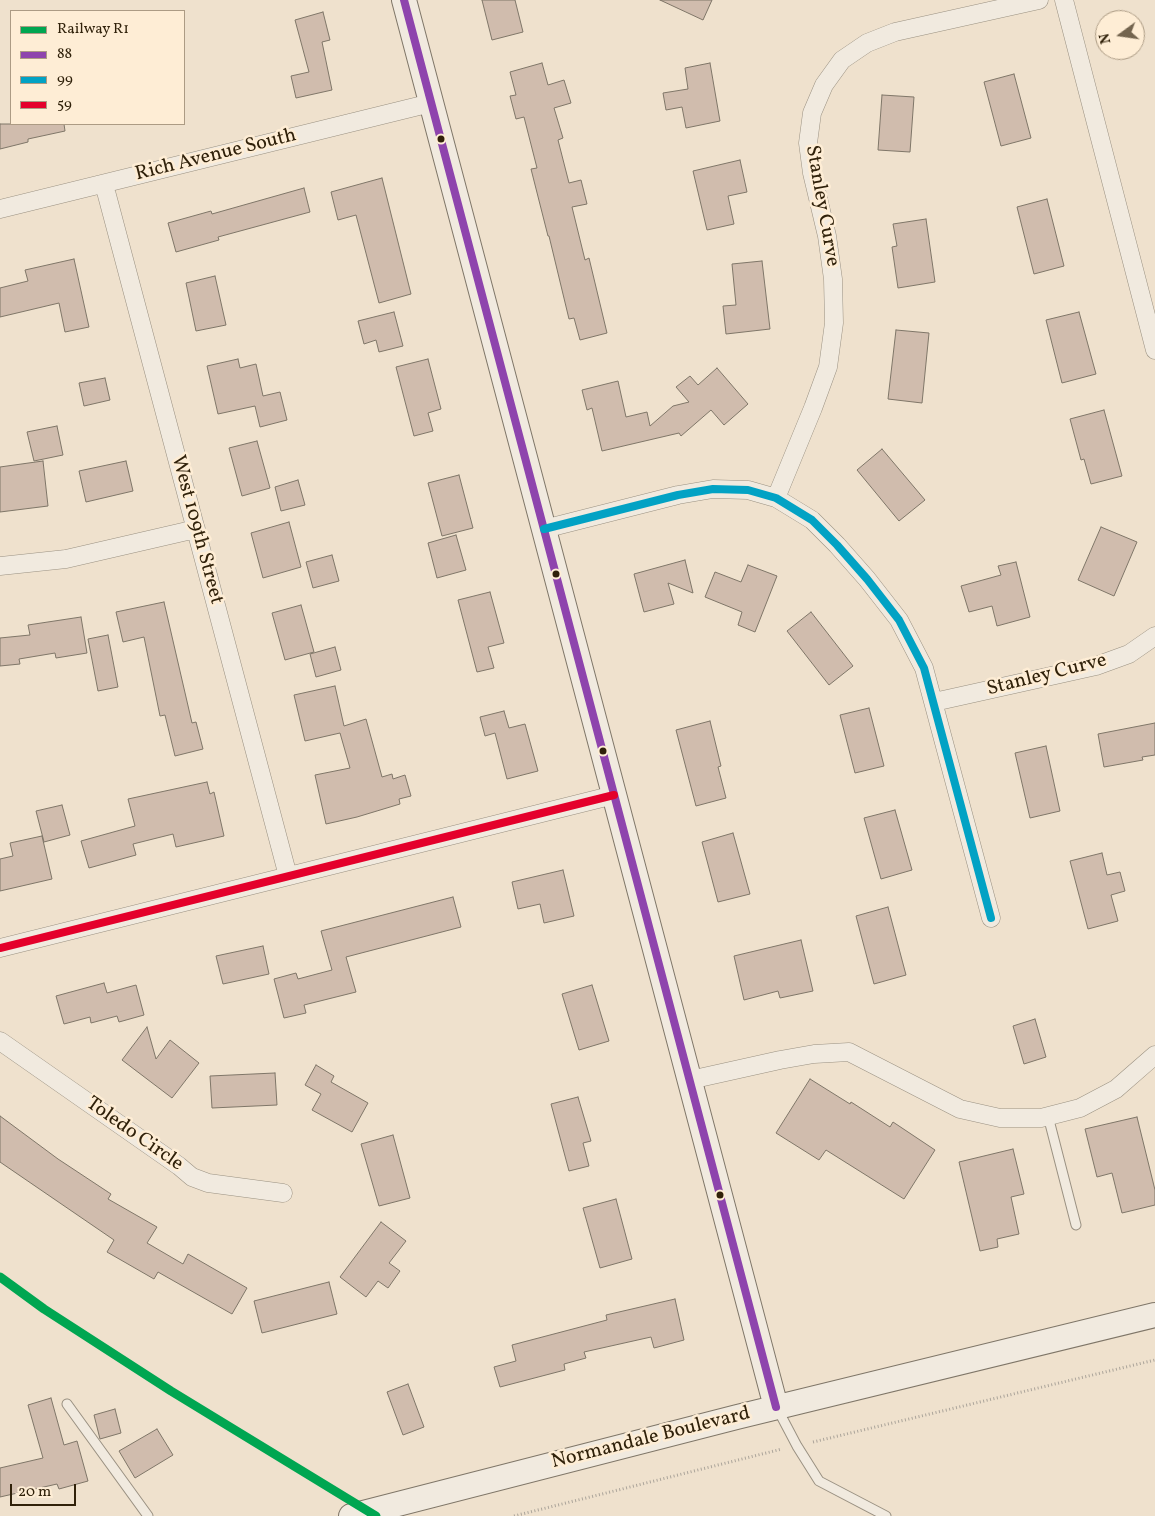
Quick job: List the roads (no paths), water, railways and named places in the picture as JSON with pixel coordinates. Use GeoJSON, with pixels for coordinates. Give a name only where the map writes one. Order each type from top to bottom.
{"type":"FeatureCollection","features":[{"type":"Feature","properties":{"kind":"street"},"geometry":{"type":"LineString","coordinates":[[404,0],[776,1407]]}},
{"type":"Feature","properties":{"kind":"street","name":"Stanley Curve"},"geometry":{"type":"LineString","coordinates":[[776,498],[828,367],[834,323],[832,270],[827,236],[812,173],[808,143],[812,113],[824,85],[842,60],[867,44],[895,32],[1039,0]]}},
{"type":"Feature","properties":{"kind":"street"},"geometry":{"type":"LineString","coordinates":[[1064,0],[1155,350]]}},
{"type":"Feature","properties":{"kind":"street","name":"Rich Avenue South"},"geometry":{"type":"LineString","coordinates":[[0,209],[431,102]]}},
{"type":"Feature","properties":{"kind":"street","name":"West 109th Street"},"geometry":{"type":"LineString","coordinates":[[104,184],[288,876]]}},
{"type":"Feature","properties":{"kind":"street"},"geometry":{"type":"LineString","coordinates":[[544,529],[678,495],[713,489],[748,490],[776,498],[812,520],[867,579],[899,620],[924,668],[991,918]]}},
{"type":"Feature","properties":{"kind":"street"},"geometry":{"type":"LineString","coordinates":[[0,566],[66,559],[196,529]]}},
{"type":"Feature","properties":{"kind":"street","name":"Stanley Curve"},"geometry":{"type":"LineString","coordinates":[[934,702],[1096,666],[1130,654],[1155,636]]}},
{"type":"Feature","properties":{"kind":"street"},"geometry":{"type":"LineString","coordinates":[[0,948],[614,795]]}},
{"type":"Feature","properties":{"kind":"street","name":"Toledo Circle"},"geometry":{"type":"LineString","coordinates":[[0,1041],[192,1177],[208,1183],[283,1193]]}},
{"type":"Feature","properties":{"kind":"street"},"geometry":{"type":"LineString","coordinates":[[690,1080],[814,1054],[849,1052],[960,1109],[1000,1118],[1041,1118],[1080,1108],[1116,1089],[1155,1055]]}},
{"type":"Feature","properties":{"kind":"street","name":"Normandale Boulevard"},"geometry":{"type":"LineString","coordinates":[[351,1516],[776,1407],[1155,1315]]}},
{"type":"Feature","properties":{"kind":"lane"},"geometry":{"type":"LineString","coordinates":[[1048,1116],[1076,1225]]}},
{"type":"Feature","properties":{"kind":"lane"},"geometry":{"type":"LineString","coordinates":[[67,1404],[148,1516]]}},
{"type":"Feature","properties":{"kind":"lane"},"geometry":{"type":"LineString","coordinates":[[776,1407],[818,1481],[886,1516]]}},
{"type":"Feature","properties":{"kind":"rail line","name":"R1"},"geometry":{"type":"LineString","coordinates":[[0,1277],[44,1309],[171,1391],[376,1516]]}}]}
